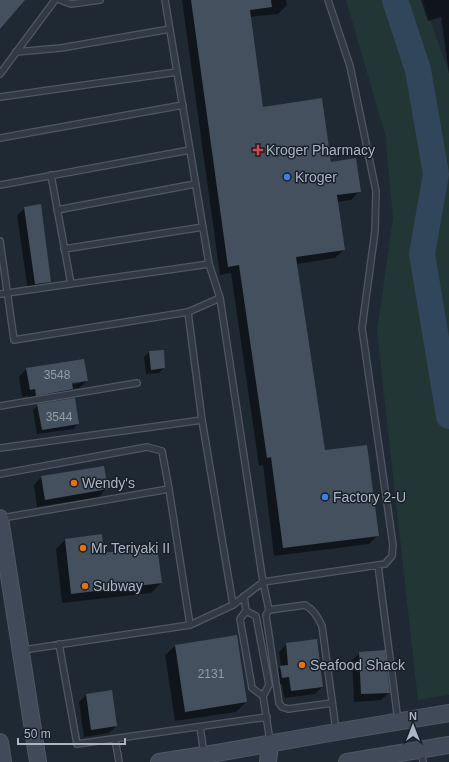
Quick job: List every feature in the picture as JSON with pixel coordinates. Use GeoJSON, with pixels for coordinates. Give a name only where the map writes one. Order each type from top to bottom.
{"type":"FeatureCollection","features":[{"type":"Feature","properties":{"kind":"main road"},"geometry":{"type":"LineString","coordinates":[[0,518],[38,762]]}},
{"type":"Feature","properties":{"kind":"main road"},"geometry":{"type":"LineString","coordinates":[[159,762],[446,714]]}},
{"type":"Feature","properties":{"kind":"main road"},"geometry":{"type":"LineString","coordinates":[[0,742],[3,762]]}},
{"type":"Feature","properties":{"kind":"main road"},"geometry":{"type":"LineString","coordinates":[[268,762],[270,744]]}},
{"type":"Feature","properties":{"kind":"main road"},"geometry":{"type":"LineString","coordinates":[[347,762],[422,756],[449,745]]}},
{"type":"Feature","properties":{"kind":"lane"},"geometry":{"type":"LineString","coordinates":[[0,74],[55,0]]}},
{"type":"Feature","properties":{"kind":"lane"},"geometry":{"type":"LineString","coordinates":[[60,0],[71,4],[100,0]]}},
{"type":"Feature","properties":{"kind":"lane"},"geometry":{"type":"LineString","coordinates":[[165,0],[209,264],[220,298],[263,582],[269,610],[266,615],[279,703],[282,707],[288,709],[332,703]]}},
{"type":"Feature","properties":{"kind":"lane"},"geometry":{"type":"LineString","coordinates":[[20,650],[190,625],[233,605],[263,582],[385,564],[392,556],[393,545],[362,328],[375,231],[376,191],[350,66],[328,0]]}},
{"type":"Feature","properties":{"kind":"lane"},"geometry":{"type":"LineString","coordinates":[[16,52],[61,48],[170,29]]}},
{"type":"Feature","properties":{"kind":"lane"},"geometry":{"type":"LineString","coordinates":[[0,97],[177,72]]}},
{"type":"Feature","properties":{"kind":"lane"},"geometry":{"type":"LineString","coordinates":[[0,138],[183,105]]}},
{"type":"Feature","properties":{"kind":"lane"},"geometry":{"type":"LineString","coordinates":[[0,185],[190,150]]}},
{"type":"Feature","properties":{"kind":"lane"},"geometry":{"type":"LineString","coordinates":[[51,175],[71,284]]}},
{"type":"Feature","properties":{"kind":"lane"},"geometry":{"type":"LineString","coordinates":[[57,210],[195,184]]}},
{"type":"Feature","properties":{"kind":"lane"},"geometry":{"type":"LineString","coordinates":[[64,249],[203,227]]}},
{"type":"Feature","properties":{"kind":"lane"},"geometry":{"type":"LineString","coordinates":[[0,241],[14,340],[188,312],[220,298]]}},
{"type":"Feature","properties":{"kind":"lane"},"geometry":{"type":"LineString","coordinates":[[0,294],[209,264]]}},
{"type":"Feature","properties":{"kind":"lane"},"geometry":{"type":"LineString","coordinates":[[188,312],[202,420],[233,605]]}},
{"type":"Feature","properties":{"kind":"lane"},"geometry":{"type":"LineString","coordinates":[[0,406],[137,383]]}},
{"type":"Feature","properties":{"kind":"lane"},"geometry":{"type":"LineString","coordinates":[[0,448],[202,420]]}},
{"type":"Feature","properties":{"kind":"lane"},"geometry":{"type":"LineString","coordinates":[[0,474],[147,447],[162,450],[190,625]]}},
{"type":"Feature","properties":{"kind":"lane"},"geometry":{"type":"LineString","coordinates":[[0,518],[169,489]]}},
{"type":"Feature","properties":{"kind":"lane"},"geometry":{"type":"LineString","coordinates":[[378,564],[398,722]]}},
{"type":"Feature","properties":{"kind":"lane"},"geometry":{"type":"LineString","coordinates":[[244,596],[246,611],[240,619],[252,688],[263,696]]}},
{"type":"Feature","properties":{"kind":"lane"},"geometry":{"type":"LineString","coordinates":[[269,610],[305,605],[312,609],[322,626],[336,732]]}},
{"type":"Feature","properties":{"kind":"lane"},"geometry":{"type":"LineString","coordinates":[[246,611],[256,616],[269,685],[263,696],[270,744]]}},
{"type":"Feature","properties":{"kind":"lane"},"geometry":{"type":"LineString","coordinates":[[59,644],[77,744],[267,716]]}},
{"type":"Feature","properties":{"kind":"lane"},"geometry":{"type":"LineString","coordinates":[[200,727],[204,755]]}},
{"type":"Feature","properties":{"kind":"lane"},"geometry":{"type":"LineString","coordinates":[[115,739],[119,762]]}},
{"type":"Feature","properties":{"kind":"green space"},"geometry":{"type":"Polygon","coordinates":[[[346,0],[423,0],[449,73],[449,695],[418,700],[377,332],[393,218],[385,134],[346,0]]]}},
{"type":"Feature","properties":{"kind":"building"},"geometry":{"type":"Polygon","coordinates":[[[0,0],[25,0],[0,29],[0,0]]]}},
{"type":"Feature","properties":{"kind":"building"},"geometry":{"type":"Polygon","coordinates":[[[191,0],[271,0],[272,7],[250,10],[263,107],[322,98],[331,162],[356,158],[361,192],[337,195],[345,250],[296,257],[325,450],[367,445],[379,536],[283,548],[271,457],[267,458],[239,265],[228,267],[191,0]]]}},
{"type":"Feature","properties":{"kind":"building"},"geometry":{"type":"Polygon","coordinates":[[[41,204],[51,282],[35,284],[24,207],[41,204]]]}},
{"type":"Feature","properties":{"kind":"building"},"geometry":{"type":"Polygon","coordinates":[[[164,350],[165,368],[151,370],[149,351],[164,350]]]}},
{"type":"Feature","properties":{"kind":"building"},"geometry":{"type":"Polygon","coordinates":[[[84,359],[88,381],[72,383],[73,389],[36,396],[35,389],[30,390],[26,368],[84,359]]]}},
{"type":"Feature","properties":{"kind":"building"},"geometry":{"type":"Polygon","coordinates":[[[75,398],[79,424],[42,430],[37,404],[75,398]]]}},
{"type":"Feature","properties":{"kind":"building","name":"Wendy's"},"geometry":{"type":"Polygon","coordinates":[[[104,466],[108,489],[45,500],[41,476],[104,466]]]}},
{"type":"Feature","properties":{"kind":"building"},"geometry":{"type":"Polygon","coordinates":[[[102,534],[104,553],[157,546],[162,583],[71,594],[65,539],[102,534]]]}},
{"type":"Feature","properties":{"kind":"building"},"geometry":{"type":"Polygon","coordinates":[[[237,635],[247,702],[185,712],[175,645],[237,635]]]}},
{"type":"Feature","properties":{"kind":"building","name":"Seafood Shack"},"geometry":{"type":"Polygon","coordinates":[[[317,639],[323,687],[291,691],[289,677],[282,678],[280,666],[288,665],[286,643],[317,639]]]}},
{"type":"Feature","properties":{"kind":"building"},"geometry":{"type":"Polygon","coordinates":[[[385,650],[390,693],[361,694],[359,652],[385,650]]]}},
{"type":"Feature","properties":{"kind":"building"},"geometry":{"type":"Polygon","coordinates":[[[112,690],[117,726],[91,730],[86,694],[112,690]]]}},
{"type":"Feature","properties":{"kind":"waterway"},"geometry":{"type":"LineString","coordinates":[[395,0],[418,70],[436,174],[422,254],[449,416]]}},
{"type":"Feature","properties":{"kind":"place","name":"Kroger Pharmacy"},"geometry":{"type":"Point","coordinates":[258,150]}},
{"type":"Feature","properties":{"kind":"place","name":"Kroger"},"geometry":{"type":"Point","coordinates":[287,177]}},
{"type":"Feature","properties":{"kind":"place","name":"Wendy's"},"geometry":{"type":"Point","coordinates":[74,483]}},
{"type":"Feature","properties":{"kind":"place","name":"Factory 2-U"},"geometry":{"type":"Point","coordinates":[325,497]}},
{"type":"Feature","properties":{"kind":"place","name":"Mr Teriyaki II"},"geometry":{"type":"Point","coordinates":[83,548]}},
{"type":"Feature","properties":{"kind":"place","name":"Subway"},"geometry":{"type":"Point","coordinates":[85,586]}},
{"type":"Feature","properties":{"kind":"place","name":"Seafood Shack"},"geometry":{"type":"Point","coordinates":[302,665]}}]}
